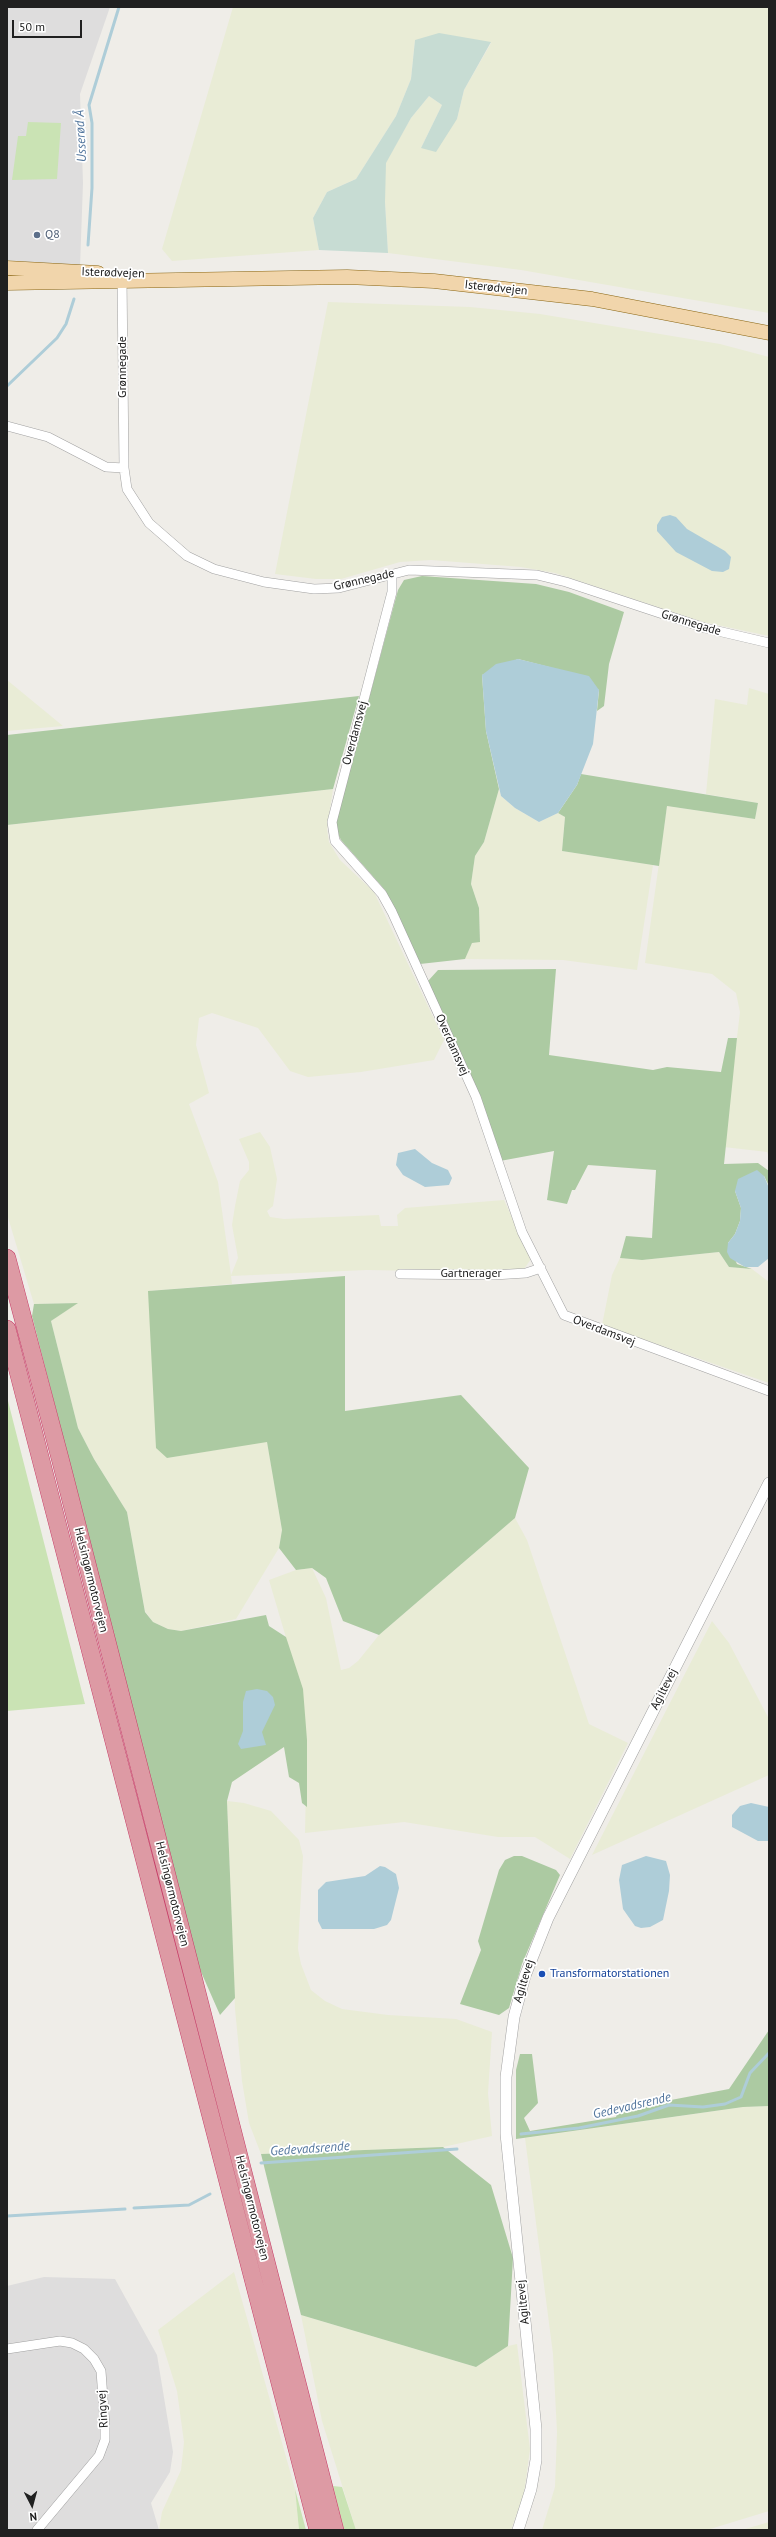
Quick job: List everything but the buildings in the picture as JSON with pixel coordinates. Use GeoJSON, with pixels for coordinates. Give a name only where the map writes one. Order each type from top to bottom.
{"type":"FeatureCollection","features":[{"type":"Feature","properties":{"kind":"highway","name":"Helsingørmotorvejen"},"geometry":{"type":"LineString","coordinates":[[7,1258],[63,1469],[335,2530]]}},
{"type":"Feature","properties":{"kind":"highway","name":"Helsingørmotorvejen"},"geometry":{"type":"LineString","coordinates":[[7,1329],[318,2530]]}},
{"type":"Feature","properties":{"kind":"main road","name":"Isterødvejen"},"geometry":{"type":"LineString","coordinates":[[7,268],[50,270],[122,278]]}},
{"type":"Feature","properties":{"kind":"main road","name":"Isterødvejen"},"geometry":{"type":"LineString","coordinates":[[7,283],[122,278],[347,277],[434,281],[592,299],[769,333]]}},
{"type":"Feature","properties":{"kind":"street"},"geometry":{"type":"LineString","coordinates":[[7,264],[50,270]]}},
{"type":"Feature","properties":{"kind":"street","name":"Grønnegade"},"geometry":{"type":"LineString","coordinates":[[122,278],[124,468],[127,489],[149,524],[187,556],[214,569],[264,582],[314,589],[340,588],[409,570],[537,575],[566,582],[705,628],[769,643]]}},
{"type":"Feature","properties":{"kind":"street"},"geometry":{"type":"LineString","coordinates":[[7,426],[56,440],[106,467],[124,468]]}},
{"type":"Feature","properties":{"kind":"street","name":"Overdamsvej"},"geometry":{"type":"LineString","coordinates":[[392,574],[392,592],[332,822],[332,831],[344,853],[382,894],[392,912],[476,1097],[522,1232],[559,1307],[568,1317],[769,1391]]}},
{"type":"Feature","properties":{"kind":"street","name":"Gartnerager"},"geometry":{"type":"LineString","coordinates":[[400,1274],[494,1275],[526,1273],[541,1268]]}},
{"type":"Feature","properties":{"kind":"street","name":"Agiltevej"},"geometry":{"type":"LineString","coordinates":[[518,2530],[531,2489],[536,2460],[536,2429],[506,2134],[506,2077],[514,2017],[525,1976],[548,1918],[769,1483]]}},
{"type":"Feature","properties":{"kind":"street","name":"Ringvej"},"geometry":{"type":"LineString","coordinates":[[7,2349],[60,2341],[72,2343],[84,2349],[94,2359],[101,2371],[105,2440],[99,2456],[37,2530]]}},
{"type":"Feature","properties":{"kind":"shaded area"},"geometry":{"type":"Polygon","coordinates":[[[7,7],[110,7],[80,94],[83,183],[80,267],[7,260],[7,7]]]}},
{"type":"Feature","properties":{"kind":"shaded area"},"geometry":{"type":"Polygon","coordinates":[[[44,2277],[115,2279],[157,2355],[173,2452],[170,2472],[151,2503],[159,2530],[7,2530],[7,2286],[44,2277]]]}},
{"type":"Feature","properties":{"kind":"green space"},"geometry":{"type":"Polygon","coordinates":[[[233,7],[769,7],[769,313],[521,270],[388,253],[385,202],[385,163],[411,118],[429,96],[442,105],[421,148],[457,119],[464,90],[491,43],[415,40],[411,79],[396,116],[356,179],[327,192],[313,218],[319,250],[172,261],[162,249],[233,7]]]}},
{"type":"Feature","properties":{"kind":"green space"},"geometry":{"type":"Polygon","coordinates":[[[439,33],[491,42],[464,90],[457,119],[436,152],[421,148],[442,105],[429,96],[411,118],[386,163],[385,202],[388,253],[319,250],[313,218],[327,192],[356,179],[396,116],[411,79],[415,40],[439,33]]]}},
{"type":"Feature","properties":{"kind":"green space"},"geometry":{"type":"Polygon","coordinates":[[[28,122],[61,123],[57,179],[12,180],[18,136],[26,136],[28,122]]]}},
{"type":"Feature","properties":{"kind":"green space"},"geometry":{"type":"Polygon","coordinates":[[[328,302],[470,307],[540,314],[720,344],[769,357],[769,636],[703,622],[555,573],[521,567],[431,560],[400,562],[341,579],[316,579],[275,574],[328,302]]]}},
{"type":"Feature","properties":{"kind":"green space"},"geometry":{"type":"Polygon","coordinates":[[[422,576],[536,584],[569,592],[624,612],[609,664],[604,706],[597,711],[599,690],[549,667],[518,659],[482,675],[486,731],[499,789],[484,842],[475,856],[471,884],[479,908],[480,942],[472,943],[465,959],[420,964],[385,890],[341,840],[337,832],[336,822],[398,590],[404,580],[422,576]]]}},
{"type":"Feature","properties":{"kind":"green space"},"geometry":{"type":"Polygon","coordinates":[[[7,680],[63,726],[7,731],[7,680]]]}},
{"type":"Feature","properties":{"kind":"green space"},"geometry":{"type":"Polygon","coordinates":[[[749,688],[769,694],[769,1157],[767,1152],[724,1147],[740,1012],[736,993],[712,974],[645,963],[667,806],[755,819],[758,803],[706,794],[715,699],[747,705],[749,688]]]}},
{"type":"Feature","properties":{"kind":"green space"},"geometry":{"type":"Polygon","coordinates":[[[359,696],[333,789],[7,825],[7,735],[359,696]]]}},
{"type":"Feature","properties":{"kind":"green space"},"geometry":{"type":"Polygon","coordinates":[[[581,774],[758,803],[755,819],[667,806],[659,866],[562,851],[565,817],[558,813],[577,785],[581,774]]]}},
{"type":"Feature","properties":{"kind":"green space"},"geometry":{"type":"Polygon","coordinates":[[[333,789],[327,829],[329,842],[340,860],[374,892],[444,1040],[434,1060],[361,1072],[308,1077],[290,1071],[258,1028],[212,1013],[199,1018],[196,1045],[209,1093],[189,1104],[218,1182],[231,1275],[238,1258],[232,1225],[235,1206],[240,1181],[249,1170],[249,1162],[239,1139],[260,1132],[270,1147],[277,1179],[273,1206],[267,1211],[270,1217],[284,1219],[379,1215],[381,1226],[398,1226],[397,1215],[405,1208],[504,1200],[531,1259],[524,1269],[475,1272],[367,1270],[231,1276],[232,1284],[149,1291],[167,1458],[267,1441],[282,1530],[279,1548],[236,1619],[181,1631],[168,1629],[153,1622],[145,1611],[127,1512],[94,1459],[78,1428],[51,1321],[77,1303],[34,1304],[7,1214],[7,825],[333,789]]]}},
{"type":"Feature","properties":{"kind":"green space"},"geometry":{"type":"Polygon","coordinates":[[[499,789],[501,796],[515,808],[539,822],[558,813],[565,817],[562,851],[653,865],[637,970],[563,960],[465,959],[472,943],[480,941],[479,908],[471,884],[475,856],[484,842],[499,789]]]}},
{"type":"Feature","properties":{"kind":"green space"},"geometry":{"type":"Polygon","coordinates":[[[556,969],[549,1055],[653,1070],[667,1067],[721,1072],[728,1038],[737,1038],[724,1164],[758,1163],[769,1171],[768,1184],[764,1176],[735,1191],[741,1208],[740,1221],[735,1234],[728,1243],[737,1264],[752,1269],[729,1267],[719,1252],[642,1260],[620,1258],[626,1236],[652,1238],[656,1170],[588,1165],[575,1190],[572,1190],[567,1204],[547,1200],[554,1151],[500,1161],[428,981],[438,970],[556,969]]]}},
{"type":"Feature","properties":{"kind":"green space"},"geometry":{"type":"Polygon","coordinates":[[[719,1252],[729,1267],[752,1269],[769,1282],[769,1383],[602,1325],[612,1275],[620,1258],[642,1260],[719,1252]]]}},
{"type":"Feature","properties":{"kind":"green space"},"geometry":{"type":"Polygon","coordinates":[[[345,1276],[345,1411],[461,1395],[529,1468],[515,1518],[379,1635],[343,1621],[326,1578],[312,1568],[296,1570],[279,1548],[282,1530],[267,1442],[167,1458],[156,1448],[148,1291],[345,1276]]]}},
{"type":"Feature","properties":{"kind":"green space"},"geometry":{"type":"Polygon","coordinates":[[[78,1303],[51,1321],[78,1428],[94,1459],[127,1512],[145,1612],[153,1622],[168,1629],[181,1631],[266,1615],[269,1626],[286,1637],[303,1689],[307,1740],[307,1807],[302,1803],[299,1783],[289,1777],[284,1747],[232,1782],[227,1801],[235,1998],[220,2015],[198,1965],[32,1316],[34,1304],[78,1303]]]}},
{"type":"Feature","properties":{"kind":"green space"},"geometry":{"type":"Polygon","coordinates":[[[7,1397],[85,1704],[7,1711],[7,1397]]]}},
{"type":"Feature","properties":{"kind":"green space"},"geometry":{"type":"Polygon","coordinates":[[[515,1518],[527,1540],[589,1724],[628,1743],[570,1859],[535,1837],[498,1837],[404,1822],[305,1833],[307,1740],[287,1641],[269,1580],[296,1570],[312,1568],[326,1598],[341,1670],[349,1668],[358,1661],[379,1635],[515,1518]]]}},
{"type":"Feature","properties":{"kind":"green space"},"geometry":{"type":"Polygon","coordinates":[[[712,1621],[729,1643],[769,1719],[769,1775],[592,1855],[712,1621]]]}},
{"type":"Feature","properties":{"kind":"green space"},"geometry":{"type":"Polygon","coordinates":[[[227,1801],[244,1803],[271,1811],[299,1840],[303,1856],[298,1949],[301,1964],[311,1990],[325,2001],[342,2009],[388,2015],[456,2019],[492,2032],[488,2093],[492,2136],[443,2147],[261,2154],[249,2123],[242,2081],[235,2009],[227,1801]]]}},
{"type":"Feature","properties":{"kind":"green space"},"geometry":{"type":"Polygon","coordinates":[[[514,1856],[522,1856],[556,1870],[560,1875],[522,1964],[509,2008],[499,2015],[460,2004],[481,1950],[478,1941],[499,1870],[505,1860],[514,1856]]]}},
{"type":"Feature","properties":{"kind":"green space"},"geometry":{"type":"Polygon","coordinates":[[[769,2030],[769,2106],[743,2107],[516,2139],[516,2070],[520,2054],[532,2054],[538,2103],[524,2118],[530,2131],[616,2117],[618,2110],[729,2089],[769,2030]]]}},
{"type":"Feature","properties":{"kind":"green space"},"geometry":{"type":"Polygon","coordinates":[[[769,2106],[769,2511],[707,2530],[542,2530],[555,2487],[557,2432],[553,2354],[525,2138],[743,2107],[769,2106]]]}},
{"type":"Feature","properties":{"kind":"green space"},"geometry":{"type":"Polygon","coordinates":[[[443,2147],[491,2185],[513,2258],[508,2346],[476,2367],[301,2315],[261,2154],[443,2147]]]}},
{"type":"Feature","properties":{"kind":"green space"},"geometry":{"type":"Polygon","coordinates":[[[234,2272],[295,2489],[299,2530],[159,2530],[162,2512],[181,2470],[184,2442],[177,2391],[158,2330],[234,2272]]]}},
{"type":"Feature","properties":{"kind":"green space"},"geometry":{"type":"Polygon","coordinates":[[[301,2315],[476,2367],[508,2346],[517,2344],[530,2449],[524,2494],[511,2530],[356,2530],[322,2421],[301,2315]]]}},
{"type":"Feature","properties":{"kind":"green space"},"geometry":{"type":"Polygon","coordinates":[[[333,2486],[342,2487],[356,2530],[344,2530],[333,2486]]]}},
{"type":"Feature","properties":{"kind":"green space"},"geometry":{"type":"Polygon","coordinates":[[[295,2489],[306,2530],[299,2530],[295,2489]]]}},
{"type":"Feature","properties":{"kind":"green space"},"geometry":{"type":"Polygon","coordinates":[[[769,2522],[769,2530],[742,2530],[769,2522]]]}},
{"type":"Feature","properties":{"kind":"water"},"geometry":{"type":"Polygon","coordinates":[[[670,515],[676,517],[687,529],[725,551],[731,557],[729,569],[723,572],[712,571],[676,552],[657,531],[657,525],[662,517],[670,515]]]}},
{"type":"Feature","properties":{"kind":"water"},"geometry":{"type":"Polygon","coordinates":[[[518,659],[589,676],[599,690],[593,744],[577,785],[558,813],[539,822],[515,808],[501,796],[486,731],[482,675],[496,664],[518,659]]]}},
{"type":"Feature","properties":{"kind":"water"},"geometry":{"type":"Polygon","coordinates":[[[415,1149],[432,1163],[448,1170],[452,1178],[449,1185],[425,1187],[403,1175],[396,1165],[398,1153],[415,1149]]]}},
{"type":"Feature","properties":{"kind":"water"},"geometry":{"type":"Polygon","coordinates":[[[757,1170],[764,1176],[769,1188],[769,1258],[758,1267],[745,1267],[730,1258],[727,1252],[728,1243],[735,1234],[740,1221],[741,1208],[735,1191],[738,1179],[757,1170]]]}},
{"type":"Feature","properties":{"kind":"water"},"geometry":{"type":"Polygon","coordinates":[[[257,1689],[267,1691],[273,1697],[275,1705],[262,1732],[266,1745],[241,1749],[238,1744],[243,1731],[243,1702],[246,1691],[257,1689]]]}},
{"type":"Feature","properties":{"kind":"water"},"geometry":{"type":"Polygon","coordinates":[[[751,1803],[769,1807],[769,1841],[758,1841],[732,1827],[732,1815],[740,1806],[751,1803]]]}},
{"type":"Feature","properties":{"kind":"water"},"geometry":{"type":"Polygon","coordinates":[[[646,1856],[666,1861],[670,1875],[669,1891],[663,1920],[650,1927],[641,1928],[635,1926],[623,1909],[619,1880],[622,1865],[646,1856]]]}},
{"type":"Feature","properties":{"kind":"water"},"geometry":{"type":"Polygon","coordinates":[[[380,1866],[385,1867],[396,1874],[399,1888],[391,1920],[387,1925],[374,1929],[322,1929],[318,1921],[318,1890],[326,1882],[365,1876],[380,1866]]]}},
{"type":"Feature","properties":{"kind":"waterway","name":"Usserød Å"},"geometry":{"type":"LineString","coordinates":[[88,245],[92,188],[92,123],[89,105],[119,7]]}},
{"type":"Feature","properties":{"kind":"waterway","name":"Usserød Å"},"geometry":{"type":"LineString","coordinates":[[7,386],[57,338],[66,324],[74,299]]}},
{"type":"Feature","properties":{"kind":"waterway","name":"Gedevadsrende"},"geometry":{"type":"LineString","coordinates":[[521,2134],[579,2128],[638,2116],[669,2105],[703,2107],[725,2104],[741,2097],[750,2073],[769,2053]]}},
{"type":"Feature","properties":{"kind":"waterway","name":"Gedevadsrende"},"geometry":{"type":"LineString","coordinates":[[261,2163],[457,2149]]}},
{"type":"Feature","properties":{"kind":"waterway","name":"Gedevadsrende"},"geometry":{"type":"LineString","coordinates":[[134,2208],[189,2205],[210,2194]]}},
{"type":"Feature","properties":{"kind":"waterway","name":"Gedevadsrende"},"geometry":{"type":"LineString","coordinates":[[7,2216],[125,2209]]}},
{"type":"Feature","properties":{"kind":"place","name":"Q8"},"geometry":{"type":"Point","coordinates":[37,235]}},
{"type":"Feature","properties":{"kind":"place","name":"Transformatorstationen"},"geometry":{"type":"Point","coordinates":[542,1974]}}]}
